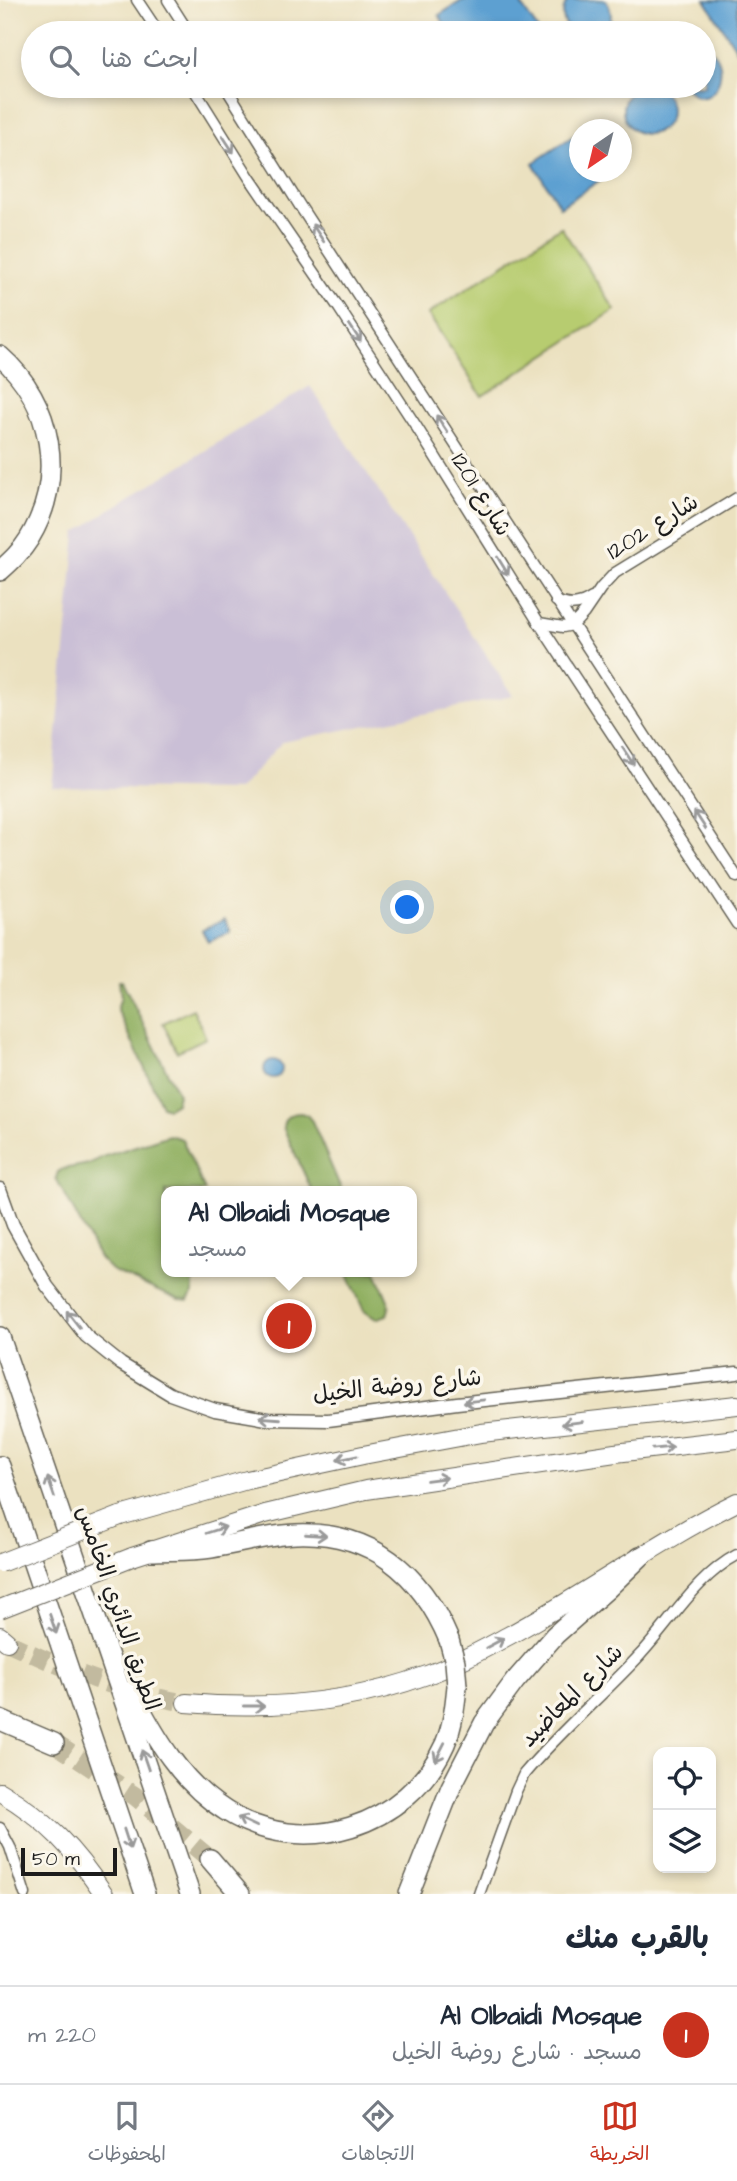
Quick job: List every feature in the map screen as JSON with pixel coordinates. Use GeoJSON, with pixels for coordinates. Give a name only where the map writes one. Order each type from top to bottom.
{"type":"FeatureCollection","features":[{"type":"Feature","properties":{"kind":"highway"},"geometry":{"type":"LineString","coordinates":[[0,356],[25,383],[35,400],[51,453],[47,496],[36,527],[16,556],[0,571]]}},
{"type":"Feature","properties":{"kind":"highway","name":"الطريق الدائري الخامس"},"geometry":{"type":"LineString","coordinates":[[0,1337],[190,1894]]}},
{"type":"Feature","properties":{"kind":"highway"},"geometry":{"type":"LineString","coordinates":[[0,1563],[120,1516],[247,1480],[363,1455],[468,1436],[737,1405]]}},
{"type":"Feature","properties":{"kind":"highway"},"geometry":{"type":"LineString","coordinates":[[0,1609],[151,1551],[265,1514],[366,1490],[615,1453],[737,1439]]}},
{"type":"Feature","properties":{"kind":"highway"},"geometry":{"type":"LineString","coordinates":[[0,1466],[145,1894]]}},
{"type":"Feature","properties":{"kind":"highway"},"geometry":{"type":"LineString","coordinates":[[186,1703],[240,1707],[334,1700],[428,1675],[535,1621],[685,1529],[737,1502]]}},
{"type":"Feature","properties":{"kind":"highway"},"geometry":{"type":"LineString","coordinates":[[0,1504],[23,1536]]}},
{"type":"Feature","properties":{"kind":"highway"},"geometry":{"type":"LineString","coordinates":[[105,1644],[147,1722],[186,1777],[205,1796],[227,1812],[255,1826],[283,1833],[311,1835],[340,1832],[375,1818],[414,1790],[432,1768],[446,1742],[454,1715],[457,1686],[455,1662],[449,1640],[438,1613],[422,1589],[401,1569],[377,1552],[351,1541],[323,1535],[294,1534],[207,1549],[151,1551]]}},
{"type":"Feature","properties":{"kind":"highway"},"geometry":{"type":"LineString","coordinates":[[409,1894],[451,1787],[484,1723],[515,1681],[555,1635],[640,1557]]}},
{"type":"Feature","properties":{"kind":"highway"},"geometry":{"type":"LineString","coordinates":[[0,1720],[54,1742]]}},
{"type":"Feature","properties":{"kind":"highway"},"geometry":{"type":"LineString","coordinates":[[0,1792],[36,1815],[59,1835],[104,1894]]}},
{"type":"Feature","properties":{"kind":"highway"},"geometry":{"type":"LineString","coordinates":[[210,1859],[240,1894]]}},
{"type":"Feature","properties":{"kind":"street"},"geometry":{"type":"LineString","coordinates":[[137,0],[151,21]]}},
{"type":"Feature","properties":{"kind":"street"},"geometry":{"type":"LineString","coordinates":[[167,0],[181,21]]}},
{"type":"Feature","properties":{"kind":"street","name":"شارع 1201"},"geometry":{"type":"LineString","coordinates":[[200,98],[416,426],[539,623],[737,924]]}},
{"type":"Feature","properties":{"kind":"street","name":"شارع 1201"},"geometry":{"type":"LineString","coordinates":[[233,98],[737,877]]}},
{"type":"Feature","properties":{"kind":"street"},"geometry":{"type":"LineString","coordinates":[[332,297],[351,284]]}},
{"type":"Feature","properties":{"kind":"street","name":"شارع 1202"},"geometry":{"type":"LineString","coordinates":[[573,625],[608,580],[624,567],[737,498]]}},
{"type":"Feature","properties":{"kind":"street"},"geometry":{"type":"LineString","coordinates":[[556,601],[576,605],[594,596]]}},
{"type":"Feature","properties":{"kind":"street"},"geometry":{"type":"LineString","coordinates":[[539,623],[563,627],[573,625]]}},
{"type":"Feature","properties":{"kind":"street","name":"شارع روضة الخيل"},"geometry":{"type":"LineString","coordinates":[[0,1189],[13,1225],[47,1286],[86,1336],[121,1364],[170,1394],[215,1410],[267,1419],[328,1420],[737,1373]]}},
{"type":"Feature","properties":{"kind":"street","name":"شارع المعاضيد"},"geometry":{"type":"LineString","coordinates":[[479,1894],[524,1774],[642,1653],[722,1563],[737,1555]]}},
{"type":"Feature","properties":{"kind":"street"},"geometry":{"type":"LineString","coordinates":[[0,1828],[10,1847],[25,1894]]}},
{"type":"Feature","properties":{"kind":"shaded area"},"geometry":{"type":"Polygon","coordinates":[[[310,386],[513,696],[282,742],[238,790],[52,787],[76,533],[310,386]]]}},
{"type":"Feature","properties":{"kind":"green space"},"geometry":{"type":"Polygon","coordinates":[[[561,227],[615,310],[482,396],[428,314],[561,227]]]}},
{"type":"Feature","properties":{"kind":"green space"},"geometry":{"type":"Polygon","coordinates":[[[119,981],[122,981],[178,1094],[176,1103],[168,1108],[162,1106],[117,1009],[121,997],[119,981]]]}},
{"type":"Feature","properties":{"kind":"green space"},"geometry":{"type":"Polygon","coordinates":[[[193,1009],[206,1038],[177,1052],[163,1023],[193,1009]]]}},
{"type":"Feature","properties":{"kind":"green space"},"geometry":{"type":"Polygon","coordinates":[[[294,1114],[307,1115],[312,1121],[340,1186],[310,1186],[283,1127],[285,1120],[294,1114]]]}},
{"type":"Feature","properties":{"kind":"green space"},"geometry":{"type":"Polygon","coordinates":[[[169,1135],[182,1139],[203,1186],[161,1186],[161,1277],[193,1277],[193,1293],[188,1301],[178,1300],[111,1270],[99,1258],[56,1178],[58,1172],[63,1169],[89,1164],[102,1157],[169,1135]]]}},
{"type":"Feature","properties":{"kind":"green space"},"geometry":{"type":"Polygon","coordinates":[[[349,1277],[378,1277],[390,1305],[387,1315],[376,1319],[364,1311],[349,1277]]]}},
{"type":"Feature","properties":{"kind":"water"},"geometry":{"type":"Polygon","coordinates":[[[463,0],[518,0],[532,21],[443,21],[439,15],[463,0]]]}},
{"type":"Feature","properties":{"kind":"water"},"geometry":{"type":"Polygon","coordinates":[[[568,0],[606,0],[611,17],[610,21],[564,21],[564,9],[568,0]]]}},
{"type":"Feature","properties":{"kind":"water"},"geometry":{"type":"Polygon","coordinates":[[[705,0],[737,0],[737,50],[705,0]]]}},
{"type":"Feature","properties":{"kind":"water"},"geometry":{"type":"Polygon","coordinates":[[[716,57],[720,73],[716,87],[716,57]]]}},
{"type":"Feature","properties":{"kind":"water"},"geometry":{"type":"Polygon","coordinates":[[[627,98],[667,98],[671,110],[669,119],[664,127],[656,132],[638,132],[632,128],[632,119],[625,119],[623,110],[627,98]]]}},
{"type":"Feature","properties":{"kind":"water"},"geometry":{"type":"Polygon","coordinates":[[[569,139],[569,182],[597,182],[560,207],[533,163],[569,139]]]}},
{"type":"Feature","properties":{"kind":"water"},"geometry":{"type":"Polygon","coordinates":[[[225,919],[231,932],[208,942],[202,930],[225,919]]]}},
{"type":"Feature","properties":{"kind":"water"},"geometry":{"type":"Polygon","coordinates":[[[273,1060],[279,1063],[282,1069],[279,1075],[273,1078],[267,1075],[264,1069],[267,1063],[273,1060]]]}},
{"type":"Feature","properties":{"kind":"tunnel"},"geometry":{"type":"LineString","coordinates":[[7,1642],[95,1679],[138,1693],[186,1703]]}},
{"type":"Feature","properties":{"kind":"tunnel"},"geometry":{"type":"LineString","coordinates":[[54,1743],[135,1796],[210,1859]]}},
{"type":"Feature","properties":{"kind":"place","name":"Al Olbaidi Mosque"},"geometry":{"type":"Point","coordinates":[289,1326]}}]}
